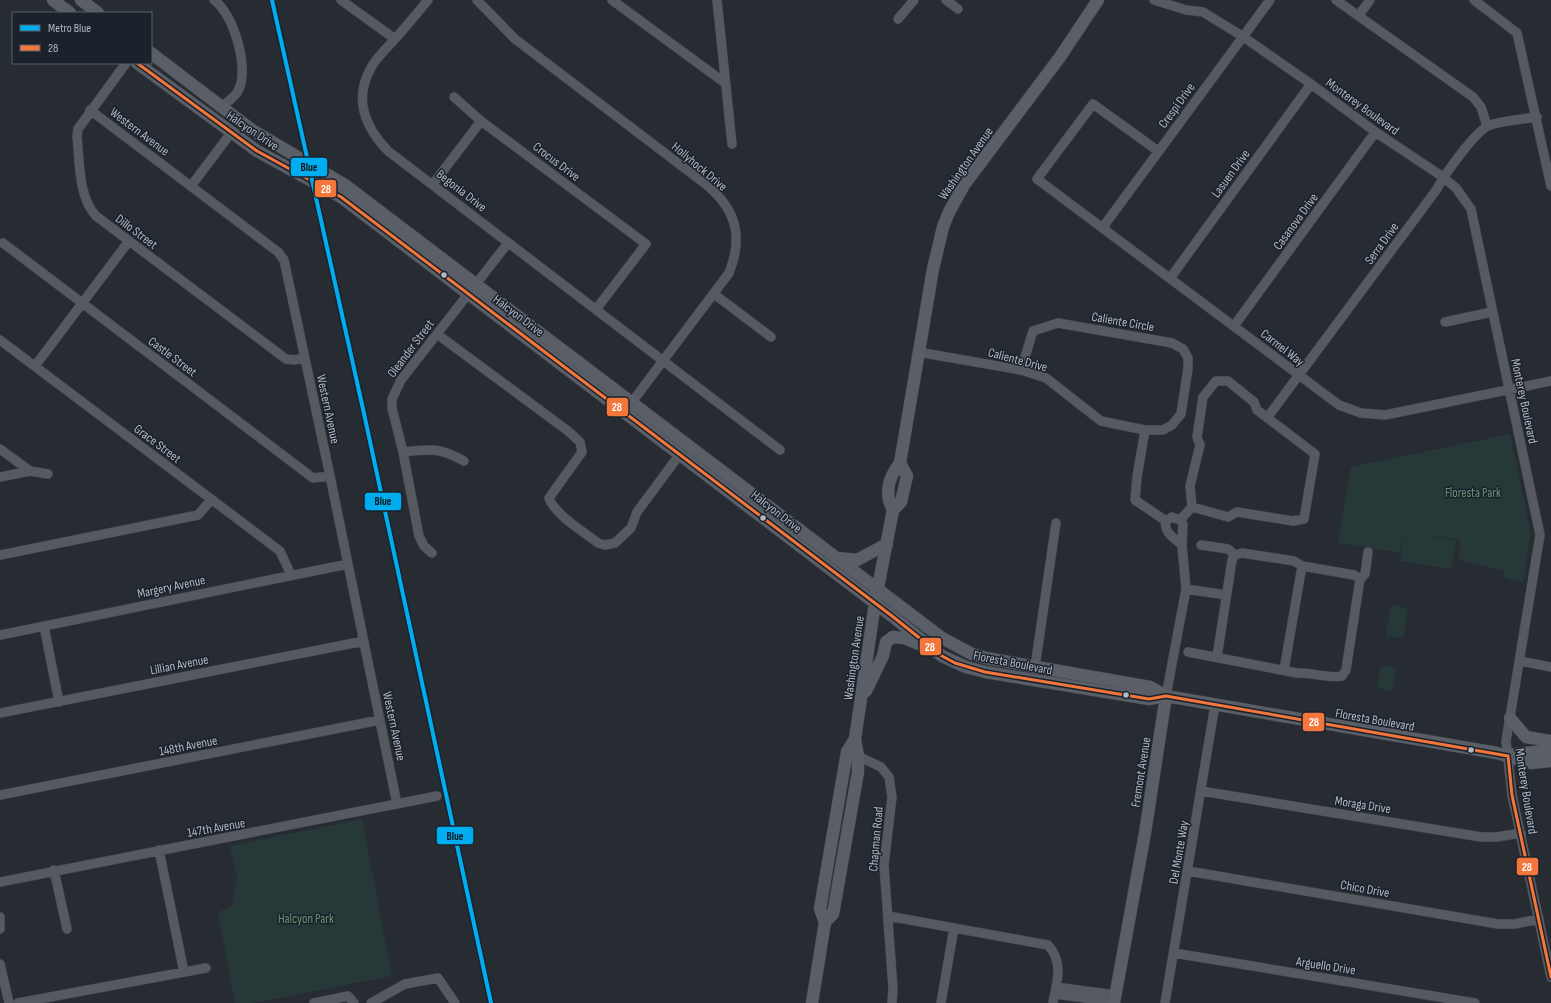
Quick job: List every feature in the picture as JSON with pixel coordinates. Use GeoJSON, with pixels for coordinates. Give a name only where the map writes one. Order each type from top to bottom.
{"type":"FeatureCollection","features":[{"type":"Feature","properties":{"kind":"main road"},"geometry":{"type":"LineString","coordinates":[[53,0],[69,12]]}},
{"type":"Feature","properties":{"kind":"main road"},"geometry":{"type":"LineString","coordinates":[[81,0],[97,12]]}},
{"type":"Feature","properties":{"kind":"main road","name":"Washington Avenue"},"geometry":{"type":"LineString","coordinates":[[825,922],[833,914],[858,772],[858,756],[855,739],[875,603],[893,510],[902,502],[907,476],[900,463],[933,268],[943,227],[949,212],[964,185],[1060,57],[1098,0]]}},
{"type":"Feature","properties":{"kind":"main road","name":"Halcyon Drive"},"geometry":{"type":"LineString","coordinates":[[152,54],[267,140],[318,168],[345,185],[878,590]]}},
{"type":"Feature","properties":{"kind":"main road","name":"Halcyon Drive"},"geometry":{"type":"LineString","coordinates":[[138,64],[257,152],[341,197],[875,603]]}},
{"type":"Feature","properties":{"kind":"main road"},"geometry":{"type":"LineString","coordinates":[[372,221],[396,224]]}},
{"type":"Feature","properties":{"kind":"main road"},"geometry":{"type":"LineString","coordinates":[[836,557],[857,560],[887,544]]}},
{"type":"Feature","properties":{"kind":"main road","name":"Floresta Boulevard"},"geometry":{"type":"LineString","coordinates":[[878,590],[951,644],[972,654],[986,658],[1150,687],[1166,696],[1508,756],[1531,763],[1551,761]]}},
{"type":"Feature","properties":{"kind":"main road","name":"Floresta Boulevard"},"geometry":{"type":"LineString","coordinates":[[875,603],[942,656],[955,663],[985,672],[1149,700],[1166,696]]}},
{"type":"Feature","properties":{"kind":"main road"},"geometry":{"type":"LineString","coordinates":[[860,702],[883,656],[886,642],[893,637],[914,641],[942,656]]}},
{"type":"Feature","properties":{"kind":"main road","name":"Fremont Avenue"},"geometry":{"type":"LineString","coordinates":[[1114,1000],[1145,833],[1166,696]]}},
{"type":"Feature","properties":{"kind":"main road"},"geometry":{"type":"LineString","coordinates":[[1510,718],[1526,737],[1551,741]]}},
{"type":"Feature","properties":{"kind":"main road","name":"Washington Avenue"},"geometry":{"type":"LineString","coordinates":[[812,1003],[825,922],[820,909],[847,752],[855,739]]}},
{"type":"Feature","properties":{"kind":"main road","name":"Floresta Boulevard"},"geometry":{"type":"LineString","coordinates":[[1508,756],[1551,750]]}},
{"type":"Feature","properties":{"kind":"street"},"geometry":{"type":"LineString","coordinates":[[214,0],[230,20],[235,32],[243,78],[236,95],[221,106]]}},
{"type":"Feature","properties":{"kind":"street"},"geometry":{"type":"LineString","coordinates":[[341,0],[395,39]]}},
{"type":"Feature","properties":{"kind":"street","name":"Begonia Drive"},"geometry":{"type":"LineString","coordinates":[[428,0],[373,65],[366,79],[363,96],[363,109],[367,124],[375,137],[388,151],[508,243],[597,308],[780,450]]}},
{"type":"Feature","properties":{"kind":"street","name":"Hollyhock Drive"},"geometry":{"type":"LineString","coordinates":[[477,0],[515,39],[718,194],[732,216],[736,232],[737,249],[729,273],[632,402]]}},
{"type":"Feature","properties":{"kind":"street"},"geometry":{"type":"LineString","coordinates":[[612,0],[725,83]]}},
{"type":"Feature","properties":{"kind":"street"},"geometry":{"type":"LineString","coordinates":[[717,0],[732,144]]}},
{"type":"Feature","properties":{"kind":"street"},"geometry":{"type":"LineString","coordinates":[[898,19],[914,0]]}},
{"type":"Feature","properties":{"kind":"street"},"geometry":{"type":"LineString","coordinates":[[946,0],[958,9]]}},
{"type":"Feature","properties":{"kind":"street","name":"Monterey Boulevard"},"geometry":{"type":"LineString","coordinates":[[1154,0],[1186,10],[1203,12],[1242,36],[1311,84],[1377,133],[1443,177],[1456,188],[1471,209],[1540,535],[1506,741],[1511,787],[1551,977]]}},
{"type":"Feature","properties":{"kind":"street","name":"Crespi Drive"},"geometry":{"type":"LineString","coordinates":[[1103,227],[1242,36],[1270,0]]}},
{"type":"Feature","properties":{"kind":"street"},"geometry":{"type":"LineString","coordinates":[[1336,0],[1473,97],[1481,107],[1487,126],[1537,117]]}},
{"type":"Feature","properties":{"kind":"street"},"geometry":{"type":"LineString","coordinates":[[1359,15],[1370,0]]}},
{"type":"Feature","properties":{"kind":"street"},"geometry":{"type":"LineString","coordinates":[[1479,2],[1517,34],[1537,117],[1551,186]]}},
{"type":"Feature","properties":{"kind":"street","name":"Dillo Street"},"geometry":{"type":"LineString","coordinates":[[125,64],[90,110],[78,129],[77,138],[84,198],[88,208],[96,216],[286,359],[294,360],[304,358]]}},
{"type":"Feature","properties":{"kind":"street","name":"Lasuen Drive"},"geometry":{"type":"LineString","coordinates":[[1170,277],[1311,84]]}},
{"type":"Feature","properties":{"kind":"street","name":"Crocus Drive"},"geometry":{"type":"LineString","coordinates":[[454,97],[481,121],[646,244],[597,308]]}},
{"type":"Feature","properties":{"kind":"street","name":"Carmel Way"},"geometry":{"type":"LineString","coordinates":[[1158,152],[1093,104],[1038,179],[1339,405],[1361,413],[1385,415],[1551,381]]}},
{"type":"Feature","properties":{"kind":"street","name":"Western Avenue"},"geometry":{"type":"LineString","coordinates":[[90,110],[278,252],[284,260],[397,804]]}},
{"type":"Feature","properties":{"kind":"street"},"geometry":{"type":"LineString","coordinates":[[433,184],[481,121]]}},
{"type":"Feature","properties":{"kind":"street","name":"Serra Drive"},"geometry":{"type":"LineString","coordinates":[[1267,418],[1437,189],[1443,177],[1487,126]]}},
{"type":"Feature","properties":{"kind":"street"},"geometry":{"type":"LineString","coordinates":[[191,186],[231,133]]}},
{"type":"Feature","properties":{"kind":"street","name":"Casanova Drive"},"geometry":{"type":"LineString","coordinates":[[1234,326],[1371,138],[1377,133]]}},
{"type":"Feature","properties":{"kind":"street"},"geometry":{"type":"LineString","coordinates":[[35,366],[129,240]]}},
{"type":"Feature","properties":{"kind":"street","name":"Castle Street"},"geometry":{"type":"LineString","coordinates":[[3,243],[313,478],[330,476]]}},
{"type":"Feature","properties":{"kind":"street","name":"Oleander Street"},"geometry":{"type":"LineString","coordinates":[[432,553],[424,546],[419,536],[403,452],[392,408],[392,399],[401,380],[508,243]]}},
{"type":"Feature","properties":{"kind":"street"},"geometry":{"type":"LineString","coordinates":[[714,294],[771,337]]}},
{"type":"Feature","properties":{"kind":"street"},"geometry":{"type":"LineString","coordinates":[[1445,322],[1492,312]]}},
{"type":"Feature","properties":{"kind":"street","name":"Caliente Circle"},"geometry":{"type":"LineString","coordinates":[[1021,370],[1033,330],[1058,323],[1172,343],[1183,349],[1188,358],[1186,385],[1181,414]]}},
{"type":"Feature","properties":{"kind":"street"},"geometry":{"type":"LineString","coordinates":[[437,334],[568,431],[580,442],[582,452],[549,498],[551,504],[558,512],[598,543],[605,545],[615,543],[631,528],[637,512],[680,454]]}},
{"type":"Feature","properties":{"kind":"street","name":"Grace Street"},"geometry":{"type":"LineString","coordinates":[[0,340],[280,551],[291,575]]}},
{"type":"Feature","properties":{"kind":"street","name":"Caliente Drive"},"geometry":{"type":"LineString","coordinates":[[918,352],[1021,370],[1046,378],[1101,421],[1145,430],[1163,430],[1172,425],[1181,414]]}},
{"type":"Feature","properties":{"kind":"street"},"geometry":{"type":"LineString","coordinates":[[1166,521],[1172,517],[1180,520],[1192,507],[1190,486],[1200,444],[1196,437],[1203,397],[1216,381],[1228,381],[1254,402],[1257,410],[1315,454],[1304,519],[1293,521],[1237,512],[1228,517],[1192,507]]}},
{"type":"Feature","properties":{"kind":"street"},"geometry":{"type":"LineString","coordinates":[[1145,430],[1137,477],[1135,500],[1166,521]]}},
{"type":"Feature","properties":{"kind":"street"},"geometry":{"type":"LineString","coordinates":[[0,449],[30,472]]}},
{"type":"Feature","properties":{"kind":"street"},"geometry":{"type":"LineString","coordinates":[[403,452],[428,449],[447,452],[464,461]]}},
{"type":"Feature","properties":{"kind":"street"},"geometry":{"type":"LineString","coordinates":[[0,477],[30,472],[48,474]]}},
{"type":"Feature","properties":{"kind":"street"},"geometry":{"type":"LineString","coordinates":[[0,555],[198,515],[211,500]]}},
{"type":"Feature","properties":{"kind":"street","name":"Fremont Avenue"},"geometry":{"type":"LineString","coordinates":[[1166,696],[1186,589],[1186,570],[1182,545],[1183,524],[1180,520]]}},
{"type":"Feature","properties":{"kind":"street"},"geometry":{"type":"LineString","coordinates":[[1166,521],[1165,524],[1168,533],[1182,545]]}},
{"type":"Feature","properties":{"kind":"street"},"geometry":{"type":"LineString","coordinates":[[1035,667],[1056,523]]}},
{"type":"Feature","properties":{"kind":"street"},"geometry":{"type":"LineString","coordinates":[[1201,545],[1228,550],[1235,555]]}},
{"type":"Feature","properties":{"kind":"street"},"geometry":{"type":"LineString","coordinates":[[1188,652],[1284,670],[1336,677],[1342,676],[1346,670],[1360,578],[1365,574],[1368,552]]}},
{"type":"Feature","properties":{"kind":"street"},"geometry":{"type":"LineString","coordinates":[[1217,657],[1232,560],[1235,555],[1242,553],[1294,561],[1302,566],[1354,575],[1360,578]]}},
{"type":"Feature","properties":{"kind":"street","name":"Margery Avenue"},"geometry":{"type":"LineString","coordinates":[[0,635],[348,564]]}},
{"type":"Feature","properties":{"kind":"street"},"geometry":{"type":"LineString","coordinates":[[1284,670],[1302,566]]}},
{"type":"Feature","properties":{"kind":"street"},"geometry":{"type":"LineString","coordinates":[[1186,589],[1226,596]]}},
{"type":"Feature","properties":{"kind":"street"},"geometry":{"type":"LineString","coordinates":[[44,626],[59,702]]}},
{"type":"Feature","properties":{"kind":"street","name":"Lillian Avenue"},"geometry":{"type":"LineString","coordinates":[[0,713],[364,641]]}},
{"type":"Feature","properties":{"kind":"street"},"geometry":{"type":"LineString","coordinates":[[1520,661],[1551,667]]}},
{"type":"Feature","properties":{"kind":"street","name":"Del Monte Way"},"geometry":{"type":"LineString","coordinates":[[1165,1003],[1202,791],[1215,705]]}},
{"type":"Feature","properties":{"kind":"street","name":"148th Avenue"},"geometry":{"type":"LineString","coordinates":[[0,795],[380,720]]}},
{"type":"Feature","properties":{"kind":"street"},"geometry":{"type":"LineString","coordinates":[[845,763],[858,756]]}},
{"type":"Feature","properties":{"kind":"street","name":"Chapman Road"},"geometry":{"type":"LineString","coordinates":[[858,756],[881,767],[889,777],[892,797],[884,865],[893,989],[892,1003]]}},
{"type":"Feature","properties":{"kind":"street","name":"Moraga Drive"},"geometry":{"type":"LineString","coordinates":[[1202,791],[1481,837],[1498,837],[1521,833]]}},
{"type":"Feature","properties":{"kind":"street","name":"147th Avenue"},"geometry":{"type":"LineString","coordinates":[[0,882],[54,870],[226,838],[437,796]]}},
{"type":"Feature","properties":{"kind":"street"},"geometry":{"type":"LineString","coordinates":[[159,850],[184,972]]}},
{"type":"Feature","properties":{"kind":"street"},"geometry":{"type":"LineString","coordinates":[[54,870],[67,928]]}},
{"type":"Feature","properties":{"kind":"street","name":"Chico Drive"},"geometry":{"type":"LineString","coordinates":[[1188,871],[1498,924],[1515,924],[1538,919]]}},
{"type":"Feature","properties":{"kind":"street"},"geometry":{"type":"LineString","coordinates":[[888,916],[1048,945],[1055,952],[1058,962],[1053,1003]]}},
{"type":"Feature","properties":{"kind":"street"},"geometry":{"type":"LineString","coordinates":[[0,917],[0,928]]}},
{"type":"Feature","properties":{"kind":"street"},"geometry":{"type":"LineString","coordinates":[[941,1003],[954,928]]}},
{"type":"Feature","properties":{"kind":"street","name":"Arguello Drive"},"geometry":{"type":"LineString","coordinates":[[1174,953],[1475,1003]]}},
{"type":"Feature","properties":{"kind":"street"},"geometry":{"type":"LineString","coordinates":[[0,964],[9,1003]]}},
{"type":"Feature","properties":{"kind":"street"},"geometry":{"type":"LineString","coordinates":[[18,1003],[206,968]]}},
{"type":"Feature","properties":{"kind":"street"},"geometry":{"type":"LineString","coordinates":[[371,1003],[406,984],[438,978],[455,1003]]}},
{"type":"Feature","properties":{"kind":"street"},"geometry":{"type":"LineString","coordinates":[[1055,990],[1114,1000]]}},
{"type":"Feature","properties":{"kind":"street"},"geometry":{"type":"LineString","coordinates":[[314,1003],[348,996],[354,1003]]}},
{"type":"Feature","properties":{"kind":"green space","name":"Floresta Park"},"geometry":{"type":"Polygon","coordinates":[[[1510,434],[1531,534],[1523,582],[1505,578],[1504,571],[1459,560],[1460,539],[1423,535],[1456,540],[1451,569],[1400,561],[1404,532],[1400,553],[1338,543],[1351,467],[1510,434]]]}},
{"type":"Feature","properties":{"kind":"green space"},"geometry":{"type":"Polygon","coordinates":[[[1391,605],[1408,608],[1403,638],[1386,636],[1391,605]]]}},
{"type":"Feature","properties":{"kind":"green space"},"geometry":{"type":"Polygon","coordinates":[[[1381,665],[1396,668],[1392,691],[1377,688],[1381,665]]]}},
{"type":"Feature","properties":{"kind":"green space","name":"Halcyon Park"},"geometry":{"type":"Polygon","coordinates":[[[362,819],[392,976],[253,1003],[235,1003],[218,912],[232,907],[237,877],[230,846],[362,819]]]}},
{"type":"Feature","properties":{"kind":"metro line","name":"Blue"},"geometry":{"type":"LineString","coordinates":[[272,0],[363,409],[491,1003]]}},
{"type":"Feature","properties":{"kind":"transit line","name":"28"},"geometry":{"type":"LineString","coordinates":[[138,64],[257,151],[341,197],[892,616],[942,656],[955,663],[985,672],[1149,699],[1166,696],[1508,756]]}},
{"type":"Feature","properties":{"kind":"transit line","name":"28"},"geometry":{"type":"LineString","coordinates":[[1508,756],[1512,795],[1551,977]]}}]}
